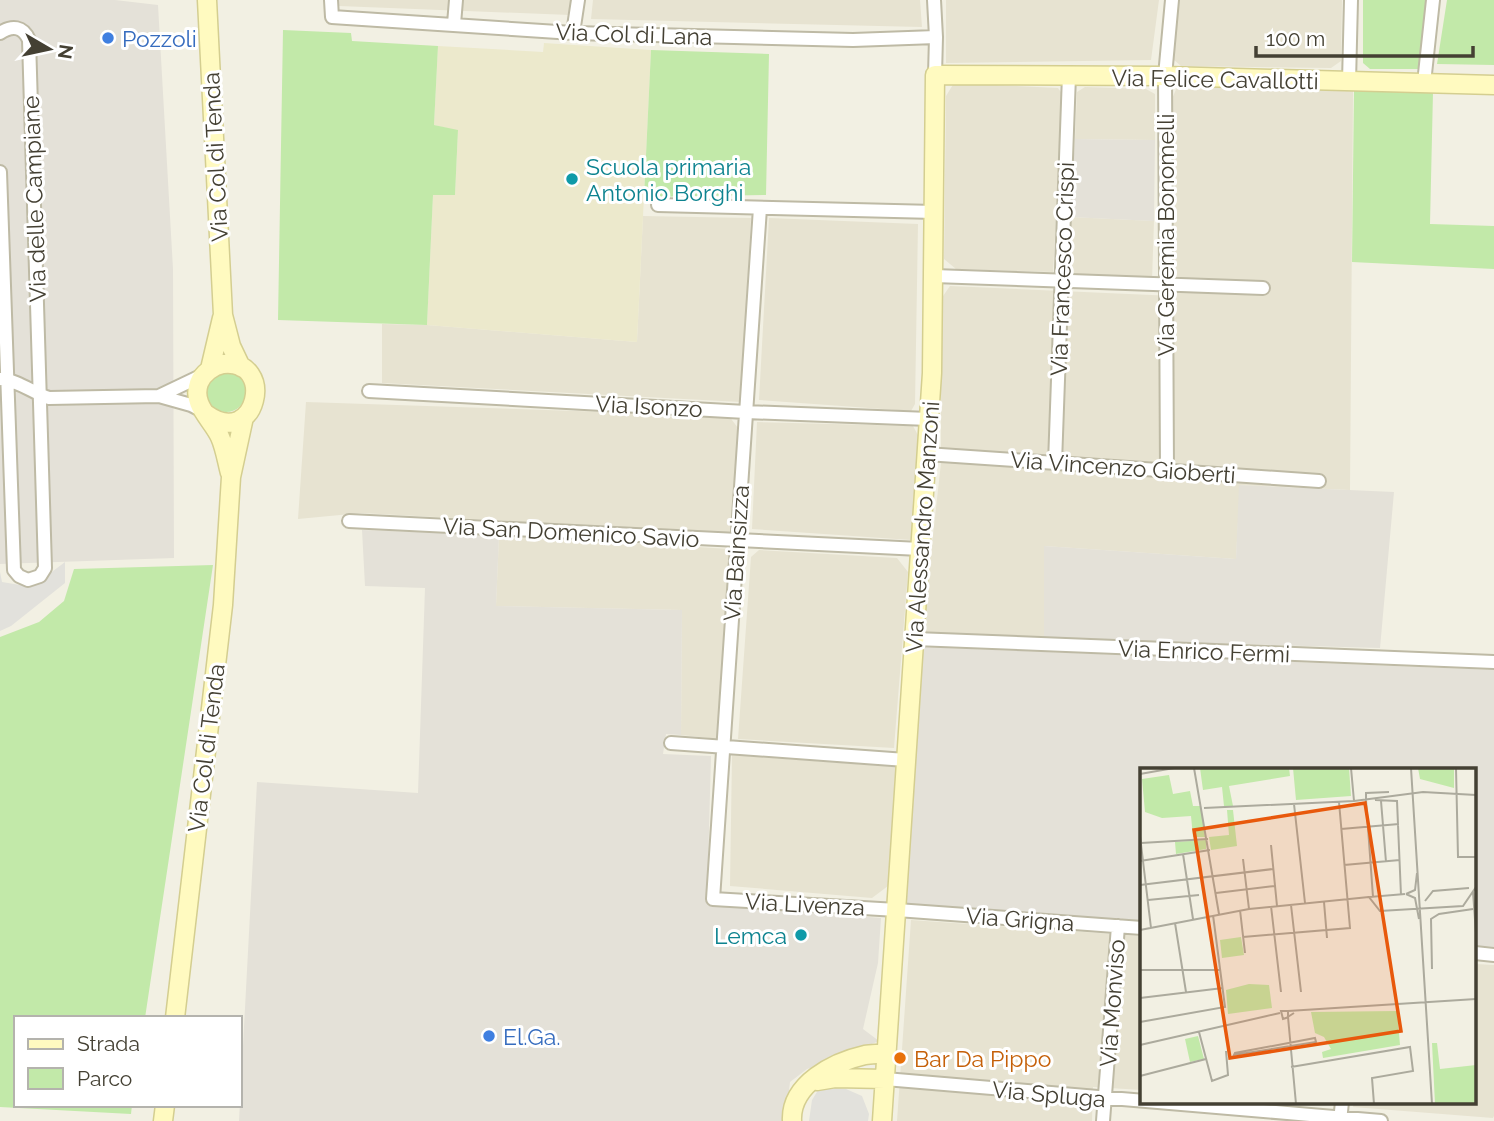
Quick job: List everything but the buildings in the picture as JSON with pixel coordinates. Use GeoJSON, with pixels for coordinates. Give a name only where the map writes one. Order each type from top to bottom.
{"type":"FeatureCollection","features":[{"type":"Feature","properties":{"kind":"main road","name":"Via Col di Tenda"},"geometry":{"type":"LineString","coordinates":[[175,1016],[223,605],[231,477],[244,417],[251,410],[256,391],[254,382],[241,367],[231,346],[223,314],[206,0]]}},
{"type":"Feature","properties":{"kind":"main road","name":"Via Felice Cavallotti"},"geometry":{"type":"LineString","coordinates":[[936,75],[1165,76],[1494,85]]}},
{"type":"Feature","properties":{"kind":"main road","name":"Via Alessandro Manzoni"},"geometry":{"type":"LineString","coordinates":[[882,1121],[932,373],[936,75]]}},
{"type":"Feature","properties":{"kind":"main road","name":"Via Col di Tenda"},"geometry":{"type":"LineString","coordinates":[[223,314],[207,372],[199,383],[197,393],[198,402],[220,437],[231,477]]}},
{"type":"Feature","properties":{"kind":"main road"},"geometry":{"type":"LineString","coordinates":[[207,372],[219,365],[241,367]]}},
{"type":"Feature","properties":{"kind":"main road"},"geometry":{"type":"LineString","coordinates":[[204,412],[214,420],[224,423],[235,422],[244,417]]}},
{"type":"Feature","properties":{"kind":"main road"},"geometry":{"type":"LineString","coordinates":[[792,1121],[791,1111],[801,1093],[823,1072],[866,1055],[887,1053]]}},
{"type":"Feature","properties":{"kind":"main road"},"geometry":{"type":"LineString","coordinates":[[810,1082],[835,1077],[885,1079]]}},
{"type":"Feature","properties":{"kind":"street","name":"Via Col di Lana"},"geometry":{"type":"LineString","coordinates":[[331,0],[332,18],[573,33],[853,40],[936,37]]}},
{"type":"Feature","properties":{"kind":"street"},"geometry":{"type":"LineString","coordinates":[[454,24],[456,0]]}},
{"type":"Feature","properties":{"kind":"street"},"geometry":{"type":"LineString","coordinates":[[573,33],[578,0]]}},
{"type":"Feature","properties":{"kind":"street","name":"Via Alessandro Manzoni"},"geometry":{"type":"LineString","coordinates":[[934,0],[936,75]]}},
{"type":"Feature","properties":{"kind":"street","name":"Via Geremia Bonomelli"},"geometry":{"type":"LineString","coordinates":[[1167,470],[1165,76],[1172,0]]}},
{"type":"Feature","properties":{"kind":"street"},"geometry":{"type":"LineString","coordinates":[[1349,82],[1351,0]]}},
{"type":"Feature","properties":{"kind":"street"},"geometry":{"type":"LineString","coordinates":[[1424,83],[1433,0]]}},
{"type":"Feature","properties":{"kind":"street","name":"Via delle Campiane"},"geometry":{"type":"LineString","coordinates":[[0,33],[14,27],[22,29],[29,40],[45,568],[40,576],[28,580],[14,570],[3,379],[0,172]]}},
{"type":"Feature","properties":{"kind":"street","name":"Via Francesco Crispi"},"geometry":{"type":"LineString","coordinates":[[1055,463],[1069,75]]}},
{"type":"Feature","properties":{"kind":"street"},"geometry":{"type":"LineString","coordinates":[[658,205],[935,212]]}},
{"type":"Feature","properties":{"kind":"street","name":"Via Bainsizza"},"geometry":{"type":"LineString","coordinates":[[713,899],[760,208]]}},
{"type":"Feature","properties":{"kind":"street"},"geometry":{"type":"LineString","coordinates":[[934,276],[1263,288]]}},
{"type":"Feature","properties":{"kind":"street"},"geometry":{"type":"LineString","coordinates":[[159,396],[207,372]]}},
{"type":"Feature","properties":{"kind":"street"},"geometry":{"type":"LineString","coordinates":[[3,379],[50,398],[159,396],[191,405],[204,412]]}},
{"type":"Feature","properties":{"kind":"street","name":"Via Isonzo"},"geometry":{"type":"LineString","coordinates":[[369,391],[746,412],[929,419]]}},
{"type":"Feature","properties":{"kind":"street","name":"Via Vincenzo Gioberti"},"geometry":{"type":"LineString","coordinates":[[926,454],[1319,481]]}},
{"type":"Feature","properties":{"kind":"street","name":"Via San Domenico Savio"},"geometry":{"type":"LineString","coordinates":[[349,521],[920,549]]}},
{"type":"Feature","properties":{"kind":"street","name":"Via Enrico Fermi"},"geometry":{"type":"LineString","coordinates":[[915,639],[1494,662]]}},
{"type":"Feature","properties":{"kind":"street"},"geometry":{"type":"LineString","coordinates":[[671,743],[906,760]]}},
{"type":"Feature","properties":{"kind":"street","name":"Via Livenza"},"geometry":{"type":"LineString","coordinates":[[713,899],[897,910]]}},
{"type":"Feature","properties":{"kind":"street","name":"Via Grigna"},"geometry":{"type":"LineString","coordinates":[[897,910],[1140,928]]}},
{"type":"Feature","properties":{"kind":"street","name":"Via Monviso"},"geometry":{"type":"LineString","coordinates":[[1103,1121],[1118,926]]}},
{"type":"Feature","properties":{"kind":"street"},"geometry":{"type":"LineString","coordinates":[[1476,953],[1494,955]]}},
{"type":"Feature","properties":{"kind":"street","name":"Via Spluga"},"geometry":{"type":"LineString","coordinates":[[885,1079],[1140,1102]]}},
{"type":"Feature","properties":{"kind":"street","name":"Via Spluga"},"geometry":{"type":"LineString","coordinates":[[1163,1104],[1381,1121]]}},
{"type":"Feature","properties":{"kind":"shaded area"},"geometry":{"type":"Polygon","coordinates":[[[0,0],[115,0],[158,5],[173,269],[174,558],[0,564],[0,0]]]}},
{"type":"Feature","properties":{"kind":"shaded area"},"geometry":{"type":"Polygon","coordinates":[[[339,0],[572,0],[570,15],[339,6],[339,0]]]}},
{"type":"Feature","properties":{"kind":"shaded area"},"geometry":{"type":"Polygon","coordinates":[[[593,0],[920,0],[922,27],[591,19],[593,0]]]}},
{"type":"Feature","properties":{"kind":"shaded area"},"geometry":{"type":"Polygon","coordinates":[[[946,0],[1159,0],[1151,60],[946,63],[946,0]]]}},
{"type":"Feature","properties":{"kind":"shaded area"},"geometry":{"type":"Polygon","coordinates":[[[1178,0],[1342,0],[1341,61],[1331,68],[1181,66],[1173,59],[1178,0]]]}},
{"type":"Feature","properties":{"kind":"shaded area"},"geometry":{"type":"Polygon","coordinates":[[[544,43],[651,50],[637,342],[427,325],[433,195],[455,195],[458,131],[434,125],[438,46],[543,52],[544,43]]]}},
{"type":"Feature","properties":{"kind":"shaded area"},"geometry":{"type":"Polygon","coordinates":[[[954,83],[1058,88],[1063,95],[1053,272],[956,269],[944,259],[946,96],[954,83]]]}},
{"type":"Feature","properties":{"kind":"shaded area"},"geometry":{"type":"Polygon","coordinates":[[[1085,87],[1146,89],[1155,94],[1155,140],[1075,139],[1077,92],[1085,87]]]}},
{"type":"Feature","properties":{"kind":"shaded area"},"geometry":{"type":"Polygon","coordinates":[[[1177,87],[1353,91],[1350,490],[1240,485],[1236,559],[1044,546],[1044,639],[922,634],[941,463],[941,299],[950,286],[1174,296],[1172,99],[1177,87]]]}},
{"type":"Feature","properties":{"kind":"shaded area"},"geometry":{"type":"Polygon","coordinates":[[[1075,139],[1155,140],[1154,221],[1070,217],[1075,139]]]}},
{"type":"Feature","properties":{"kind":"shaded area"},"geometry":{"type":"Polygon","coordinates":[[[643,216],[751,218],[741,402],[382,383],[382,324],[427,325],[637,342],[643,216]]]}},
{"type":"Feature","properties":{"kind":"shaded area"},"geometry":{"type":"Polygon","coordinates":[[[1070,217],[1154,221],[1152,281],[1069,277],[1070,217]]]}},
{"type":"Feature","properties":{"kind":"shaded area"},"geometry":{"type":"Polygon","coordinates":[[[769,218],[918,224],[915,404],[911,411],[759,400],[769,218]]]}},
{"type":"Feature","properties":{"kind":"shaded area"},"geometry":{"type":"Polygon","coordinates":[[[306,402],[729,416],[738,428],[731,533],[361,513],[298,519],[306,402]]]}},
{"type":"Feature","properties":{"kind":"shaded area"},"geometry":{"type":"Polygon","coordinates":[[[757,422],[913,426],[920,439],[911,540],[752,529],[757,422]]]}},
{"type":"Feature","properties":{"kind":"shaded area"},"geometry":{"type":"Polygon","coordinates":[[[1239,485],[1394,492],[1380,648],[1044,639],[1044,546],[1236,559],[1239,485]]]}},
{"type":"Feature","properties":{"kind":"shaded area"},"geometry":{"type":"Polygon","coordinates":[[[362,530],[499,535],[496,606],[682,610],[681,735],[666,734],[663,754],[711,756],[707,904],[881,918],[878,963],[863,1029],[879,1041],[807,1069],[790,1082],[785,1121],[239,1121],[240,1107],[242,1107],[257,782],[418,793],[425,588],[365,586],[362,530]]]}},
{"type":"Feature","properties":{"kind":"shaded area"},"geometry":{"type":"Polygon","coordinates":[[[499,535],[730,549],[719,739],[681,735],[682,610],[496,606],[499,535]]]}},
{"type":"Feature","properties":{"kind":"shaded area"},"geometry":{"type":"Polygon","coordinates":[[[759,550],[897,558],[908,572],[894,748],[738,739],[751,557],[759,550]]]}},
{"type":"Feature","properties":{"kind":"shaded area"},"geometry":{"type":"Polygon","coordinates":[[[65,562],[65,583],[11,626],[0,631],[0,572],[2,582],[32,587],[65,562]]]}},
{"type":"Feature","properties":{"kind":"shaded area"},"geometry":{"type":"Polygon","coordinates":[[[921,647],[1494,670],[1494,947],[1476,946],[1476,768],[1140,768],[1140,921],[904,904],[921,647]]]}},
{"type":"Feature","properties":{"kind":"shaded area"},"geometry":{"type":"Polygon","coordinates":[[[732,755],[898,767],[888,886],[872,898],[730,886],[732,755]]]}},
{"type":"Feature","properties":{"kind":"shaded area"},"geometry":{"type":"Polygon","coordinates":[[[911,920],[1140,936],[1140,1090],[1093,1087],[1092,1121],[897,1121],[911,920]]]}},
{"type":"Feature","properties":{"kind":"shaded area"},"geometry":{"type":"Polygon","coordinates":[[[1476,964],[1494,965],[1493,1118],[1353,1107],[1354,1104],[1476,1104],[1476,964]]]}},
{"type":"Feature","properties":{"kind":"shaded area"},"geometry":{"type":"Polygon","coordinates":[[[820,1087],[846,1089],[862,1096],[869,1114],[868,1121],[809,1121],[812,1100],[820,1087]]]}},
{"type":"Feature","properties":{"kind":"green space"},"geometry":{"type":"Polygon","coordinates":[[[1363,0],[1426,0],[1419,69],[1370,69],[1363,63],[1363,0]]]}},
{"type":"Feature","properties":{"kind":"green space"},"geometry":{"type":"Polygon","coordinates":[[[1447,0],[1494,0],[1494,65],[1437,64],[1447,0]]]}},
{"type":"Feature","properties":{"kind":"green space"},"geometry":{"type":"Polygon","coordinates":[[[283,30],[351,33],[352,41],[438,46],[434,125],[458,130],[455,195],[433,195],[427,325],[278,320],[283,30]]]}},
{"type":"Feature","properties":{"kind":"green space"},"geometry":{"type":"Polygon","coordinates":[[[651,50],[769,54],[766,195],[644,197],[651,50]]]}},
{"type":"Feature","properties":{"kind":"green space"},"geometry":{"type":"Polygon","coordinates":[[[1354,91],[1433,92],[1430,224],[1494,226],[1494,269],[1352,262],[1354,91]]]}},
{"type":"Feature","properties":{"kind":"green space"},"geometry":{"type":"Polygon","coordinates":[[[226,372],[240,378],[246,392],[240,406],[226,412],[212,406],[206,392],[212,378],[226,372]]]}},
{"type":"Feature","properties":{"kind":"green space"},"geometry":{"type":"Polygon","coordinates":[[[213,565],[145,1016],[14,1016],[14,1107],[132,1107],[131,1114],[0,1107],[0,637],[39,622],[64,601],[74,569],[213,565]]]}},
{"type":"Feature","properties":{"kind":"place","name":"Pozzoli"},"geometry":{"type":"Point","coordinates":[108,38]}},
{"type":"Feature","properties":{"kind":"place","name":"Scuola primaria Antonio Borghi"},"geometry":{"type":"Point","coordinates":[572,179]}},
{"type":"Feature","properties":{"kind":"place","name":"Lemca"},"geometry":{"type":"Point","coordinates":[801,935]}},
{"type":"Feature","properties":{"kind":"place","name":"El.Ga."},"geometry":{"type":"Point","coordinates":[489,1036]}},
{"type":"Feature","properties":{"kind":"place","name":"Bar Da Pippo"},"geometry":{"type":"Point","coordinates":[900,1058]}}]}
